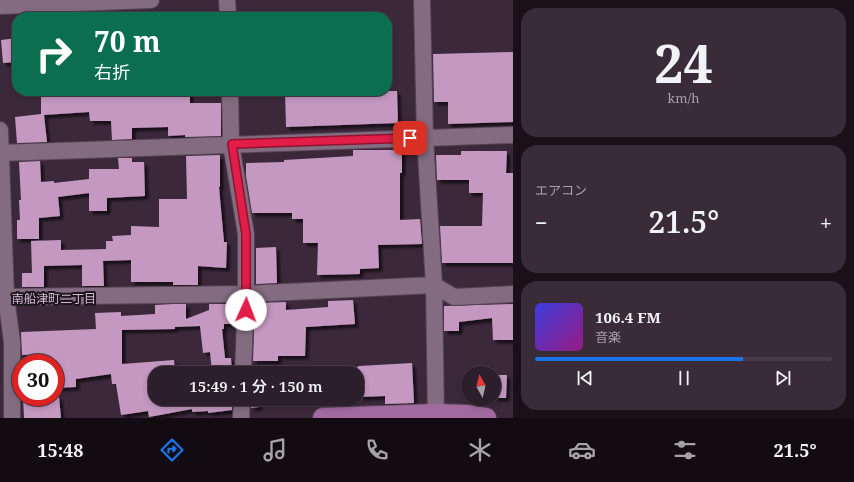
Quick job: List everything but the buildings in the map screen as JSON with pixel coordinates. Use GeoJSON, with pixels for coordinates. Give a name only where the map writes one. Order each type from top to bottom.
{"type":"FeatureCollection","features":[{"type":"Feature","properties":{"kind":"main road"},"geometry":{"type":"LineString","coordinates":[[323,418],[467,415],[486,418]]}},
{"type":"Feature","properties":{"kind":"street"},"geometry":{"type":"LineString","coordinates":[[0,6],[151,0]]}},
{"type":"Feature","properties":{"kind":"street"},"geometry":{"type":"LineString","coordinates":[[227,0],[228,12]]}},
{"type":"Feature","properties":{"kind":"street"},"geometry":{"type":"LineString","coordinates":[[422,0],[425,138],[434,285],[436,416]]}},
{"type":"Feature","properties":{"kind":"street"},"geometry":{"type":"LineString","coordinates":[[230,96],[232,144],[246,234],[246,294],[243,366]]}},
{"type":"Feature","properties":{"kind":"street"},"geometry":{"type":"LineString","coordinates":[[0,130],[3,297],[12,342],[12,418]]}},
{"type":"Feature","properties":{"kind":"street"},"geometry":{"type":"LineString","coordinates":[[1,153],[513,135]]}},
{"type":"Feature","properties":{"kind":"street"},"geometry":{"type":"LineString","coordinates":[[3,297],[246,294],[434,285],[454,297],[513,294]]}},
{"type":"Feature","properties":{"kind":"street"},"geometry":{"type":"LineString","coordinates":[[241,418],[242,406]]}},
{"type":"Feature","properties":{"kind":"district","name":"南船津町二丁目"},"geometry":{"type":"Point","coordinates":[54,299]}},
{"type":"Feature","properties":{"kind":"route"},"geometry":{"type":"LineString","coordinates":[[246,310],[246,234],[232,144],[410,138]]}}]}
